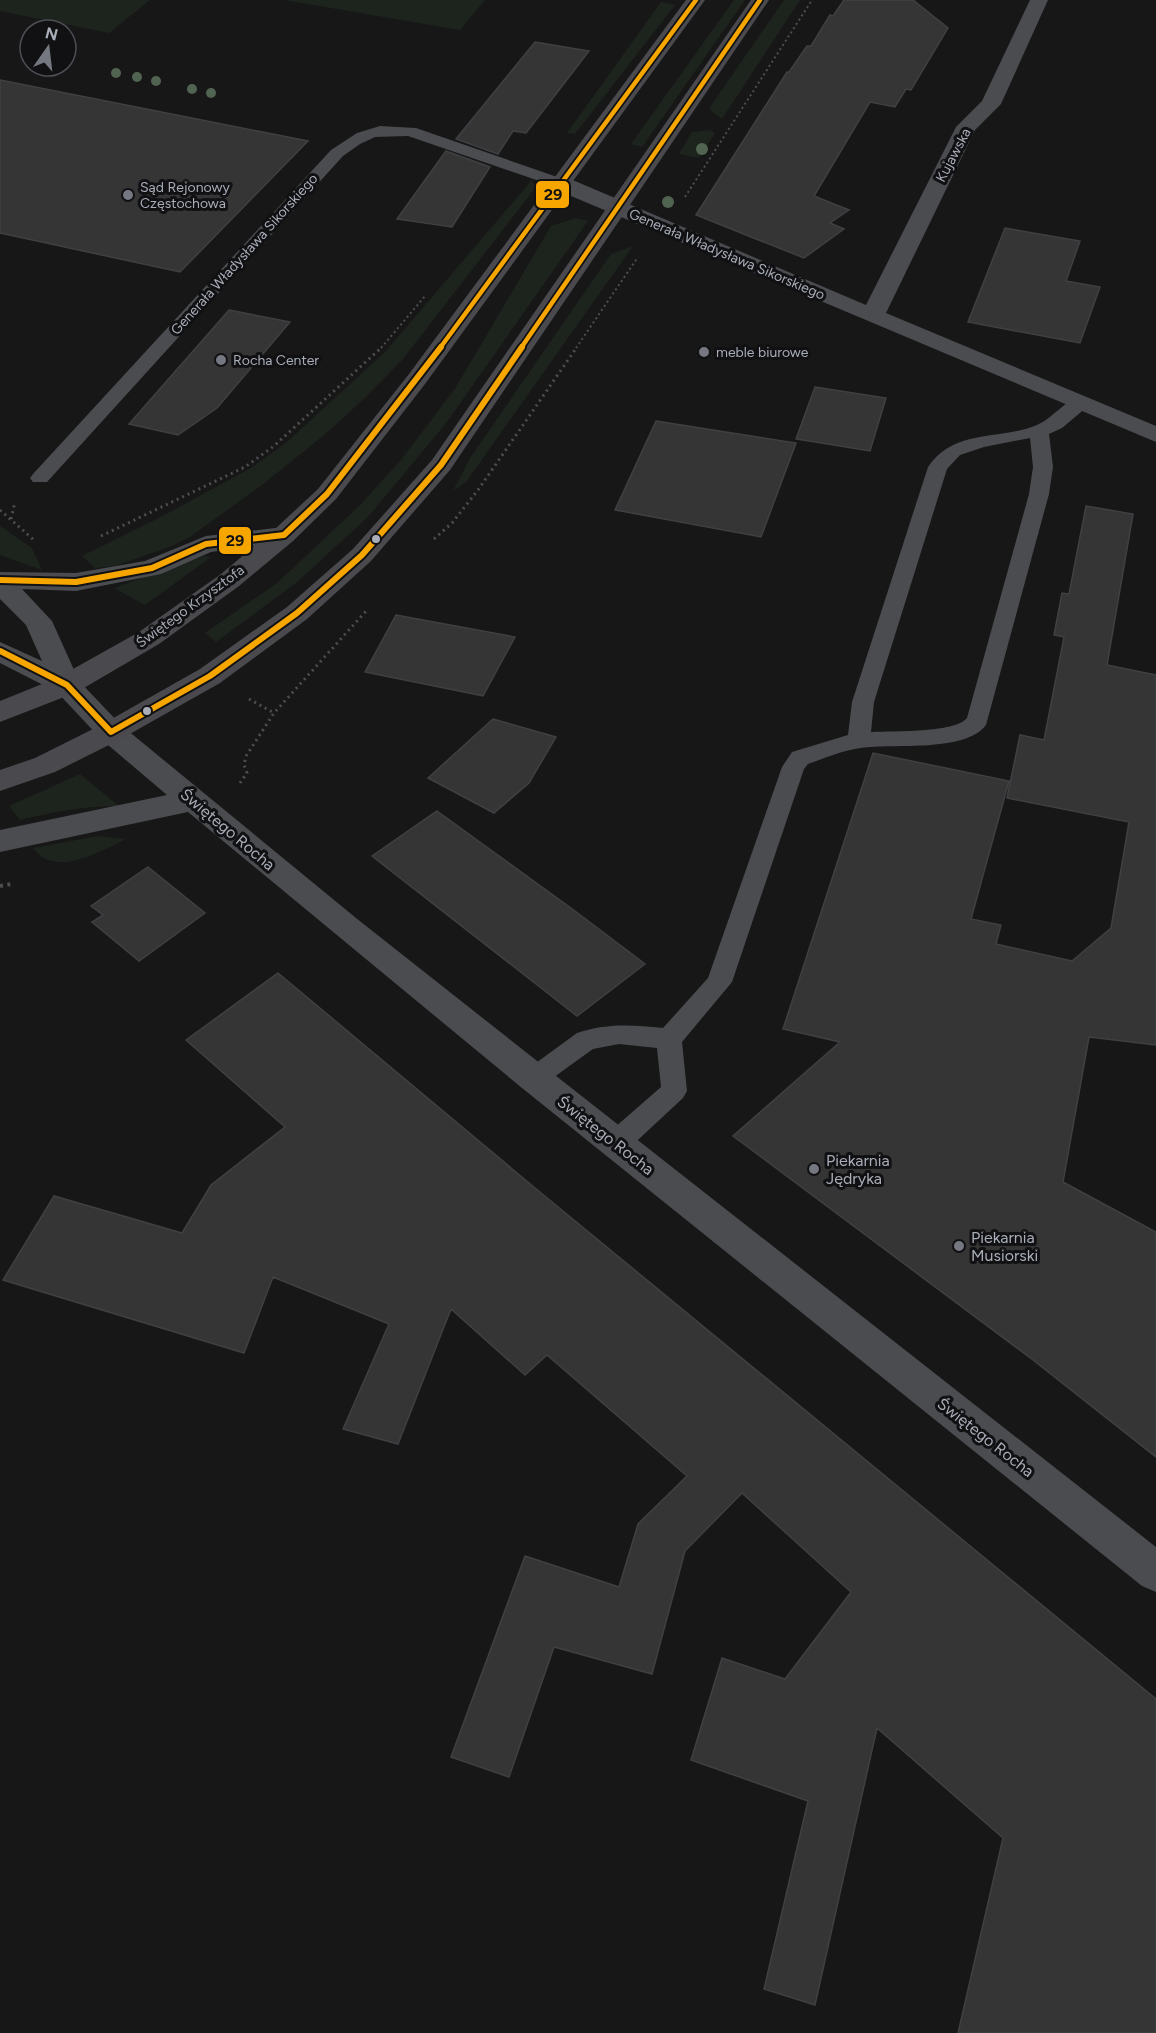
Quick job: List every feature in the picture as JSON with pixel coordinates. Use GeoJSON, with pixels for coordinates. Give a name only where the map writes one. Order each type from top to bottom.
{"type":"FeatureCollection","features":[{"type":"Feature","properties":{"kind":"main road","name":"Świętego Krzysztofa"},"geometry":{"type":"LineString","coordinates":[[0,712],[67,685],[149,638],[230,580],[284,535],[327,494],[417,379],[696,0]]}},
{"type":"Feature","properties":{"kind":"main road"},"geometry":{"type":"LineString","coordinates":[[0,781],[45,765],[111,732],[210,676],[297,614],[362,555],[441,465],[760,0]]}},
{"type":"Feature","properties":{"kind":"street","name":"Kujawska"},"geometry":{"type":"LineString","coordinates":[[873,315],[966,127],[991,104],[1040,0]]}},
{"type":"Feature","properties":{"kind":"street","name":"Generała Władysława Sikorskiego"},"geometry":{"type":"LineString","coordinates":[[560,183],[690,241],[873,315],[1156,435]]}},
{"type":"Feature","properties":{"kind":"street"},"geometry":{"type":"LineString","coordinates":[[0,581],[76,582],[152,568],[206,544],[284,535]]}},
{"type":"Feature","properties":{"kind":"street","name":"Świętego Rocha"},"geometry":{"type":"LineString","coordinates":[[0,581],[38,621],[67,685],[111,732],[534,1078],[1156,1572]]}},
{"type":"Feature","properties":{"kind":"street","name":"Świętego Rocha"},"geometry":{"type":"LineString","coordinates":[[0,651],[67,685]]}},
{"type":"Feature","properties":{"kind":"street"},"geometry":{"type":"LineString","coordinates":[[0,841],[193,800]]}},
{"type":"Feature","properties":{"kind":"lane","name":"Generała Władysława Sikorskiego"},"geometry":{"type":"LineString","coordinates":[[40,478],[337,153],[352,140],[368,132],[387,129],[410,131],[526,169],[560,183]]}},
{"type":"Feature","properties":{"kind":"lane"},"geometry":{"type":"LineString","coordinates":[[858,740],[863,702],[938,466],[953,451],[980,442],[1039,431],[1055,424],[1080,403]]}},
{"type":"Feature","properties":{"kind":"lane"},"geometry":{"type":"LineString","coordinates":[[616,1143],[674,1091],[669,1040],[719,982],[792,767],[800,758],[858,740],[953,735],[972,728],[978,720],[1039,494],[1043,467],[1039,431]]}},
{"type":"Feature","properties":{"kind":"lane"},"geometry":{"type":"LineString","coordinates":[[534,1078],[586,1040],[619,1034],[669,1040]]}},
{"type":"Feature","properties":{"kind":"path"},"geometry":{"type":"LineString","coordinates":[[682,201],[812,0]]}},
{"type":"Feature","properties":{"kind":"path"},"geometry":{"type":"LineString","coordinates":[[97,537],[245,467],[274,446],[376,354],[429,291]]}},
{"type":"Feature","properties":{"kind":"path"},"geometry":{"type":"LineString","coordinates":[[262,706],[274,713]]}},
{"type":"Feature","properties":{"kind":"shaded area"},"geometry":{"type":"Polygon","coordinates":[[[0,0],[150,0],[109,33],[78,27],[78,18],[35,18],[0,11],[0,0]]]}},
{"type":"Feature","properties":{"kind":"shaded area"},"geometry":{"type":"Polygon","coordinates":[[[284,0],[485,0],[460,30],[284,0]]]}},
{"type":"Feature","properties":{"kind":"shaded area"},"geometry":{"type":"Polygon","coordinates":[[[734,0],[745,0],[642,147],[631,144],[734,0]]]}},
{"type":"Feature","properties":{"kind":"shaded area"},"geometry":{"type":"Polygon","coordinates":[[[784,0],[800,0],[722,119],[711,111],[710,107],[784,0]]]}},
{"type":"Feature","properties":{"kind":"shaded area"},"geometry":{"type":"Polygon","coordinates":[[[661,2],[675,5],[575,134],[567,133],[661,2]]]}},
{"type":"Feature","properties":{"kind":"shaded area"},"geometry":{"type":"Polygon","coordinates":[[[710,130],[715,133],[699,158],[679,154],[692,132],[710,130]]]}},
{"type":"Feature","properties":{"kind":"shaded area"},"geometry":{"type":"Polygon","coordinates":[[[532,180],[536,187],[403,359],[323,436],[262,485],[190,537],[172,546],[115,566],[95,568],[82,556],[159,518],[251,468],[287,442],[385,352],[532,180]]]}},
{"type":"Feature","properties":{"kind":"shaded area"},"geometry":{"type":"Polygon","coordinates":[[[576,218],[588,221],[447,422],[368,517],[296,583],[216,642],[205,633],[277,583],[359,506],[401,460],[456,387],[551,226],[576,218]]]}},
{"type":"Feature","properties":{"kind":"shaded area"},"geometry":{"type":"Polygon","coordinates":[[[633,246],[466,482],[453,491],[470,458],[611,254],[633,246]]]}},
{"type":"Feature","properties":{"kind":"shaded area"},"geometry":{"type":"Polygon","coordinates":[[[0,526],[32,548],[42,570],[0,555],[0,526]]]}},
{"type":"Feature","properties":{"kind":"shaded area"},"geometry":{"type":"Polygon","coordinates":[[[204,556],[211,557],[145,605],[114,588],[204,556]]]}},
{"type":"Feature","properties":{"kind":"shaded area"},"geometry":{"type":"Polygon","coordinates":[[[80,774],[119,806],[69,810],[20,820],[9,806],[80,774]]]}},
{"type":"Feature","properties":{"kind":"shaded area"},"geometry":{"type":"Polygon","coordinates":[[[98,836],[126,839],[78,860],[66,862],[42,857],[33,848],[98,836]]]}},
{"type":"Feature","properties":{"kind":"building"},"geometry":{"type":"Polygon","coordinates":[[[844,0],[913,0],[948,28],[911,90],[906,89],[895,107],[870,102],[814,196],[849,210],[830,223],[844,229],[804,258],[696,215],[787,72],[807,46],[811,46],[830,15],[833,16],[844,0]]]}},
{"type":"Feature","properties":{"kind":"building"},"geometry":{"type":"Polygon","coordinates":[[[535,42],[589,51],[526,133],[513,131],[498,154],[456,139],[535,42]]]}},
{"type":"Feature","properties":{"kind":"building","name":"Sąd Rejonowy Częstochowa"},"geometry":{"type":"Polygon","coordinates":[[[0,80],[308,141],[180,272],[0,233],[0,80]]]}},
{"type":"Feature","properties":{"kind":"building"},"geometry":{"type":"Polygon","coordinates":[[[446,151],[490,167],[452,227],[397,219],[446,151]]]}},
{"type":"Feature","properties":{"kind":"building"},"geometry":{"type":"Polygon","coordinates":[[[1005,228],[1080,241],[1066,281],[1100,287],[1080,343],[968,322],[1005,228]]]}},
{"type":"Feature","properties":{"kind":"building","name":"Rocha Center"},"geometry":{"type":"Polygon","coordinates":[[[229,310],[290,322],[217,408],[178,435],[129,424],[229,310]]]}},
{"type":"Feature","properties":{"kind":"building"},"geometry":{"type":"Polygon","coordinates":[[[815,387],[886,398],[870,451],[796,439],[815,387]]]}},
{"type":"Feature","properties":{"kind":"building"},"geometry":{"type":"Polygon","coordinates":[[[656,421],[796,443],[761,537],[615,510],[656,421]]]}},
{"type":"Feature","properties":{"kind":"building"},"geometry":{"type":"Polygon","coordinates":[[[1086,506],[1133,514],[1107,665],[1156,675],[1156,1045],[1089,1037],[1063,1182],[1156,1232],[1156,1457],[1033,1360],[733,1136],[840,1042],[783,1029],[873,753],[1009,781],[971,919],[1001,925],[996,944],[1072,961],[1111,928],[1129,822],[1007,798],[1020,735],[1044,740],[1064,637],[1054,635],[1062,593],[1069,594],[1086,506]]]}},
{"type":"Feature","properties":{"kind":"building"},"geometry":{"type":"Polygon","coordinates":[[[396,615],[515,637],[483,696],[365,672],[396,615]]]}},
{"type":"Feature","properties":{"kind":"building"},"geometry":{"type":"Polygon","coordinates":[[[493,719],[556,737],[529,783],[494,813],[428,778],[493,719]]]}},
{"type":"Feature","properties":{"kind":"building"},"geometry":{"type":"Polygon","coordinates":[[[437,811],[645,964],[577,1016],[372,856],[437,811]]]}},
{"type":"Feature","properties":{"kind":"building"},"geometry":{"type":"Polygon","coordinates":[[[148,867],[205,913],[139,961],[92,922],[103,915],[91,906],[148,867]]]}},
{"type":"Feature","properties":{"kind":"building"},"geometry":{"type":"Polygon","coordinates":[[[278,973],[535,1188],[1156,1699],[1156,2033],[958,2033],[1003,1838],[877,1728],[815,2005],[764,1989],[808,1801],[691,1760],[722,1658],[785,1679],[851,1592],[742,1493],[685,1551],[652,1674],[554,1647],[509,1777],[451,1757],[525,1556],[619,1587],[638,1524],[687,1476],[547,1355],[525,1375],[451,1309],[398,1444],[343,1429],[389,1324],[273,1277],[244,1353],[3,1280],[54,1196],[182,1233],[211,1185],[285,1127],[186,1040],[278,973]]]}},
{"type":"Feature","properties":{"kind":"transit line","name":"29"},"geometry":{"type":"LineString","coordinates":[[0,580],[76,582],[152,568],[206,544],[284,535],[327,494],[417,379],[696,0]]}},
{"type":"Feature","properties":{"kind":"transit line","name":"29"},"geometry":{"type":"LineString","coordinates":[[0,651],[67,685],[111,732],[210,676],[297,613],[362,555],[441,465],[760,0]]}},
{"type":"Feature","properties":{"kind":"place","name":"Sąd Rejonowy Częstochowa"},"geometry":{"type":"Point","coordinates":[128,195]}},
{"type":"Feature","properties":{"kind":"place","name":"meble biurowe"},"geometry":{"type":"Point","coordinates":[704,352]}},
{"type":"Feature","properties":{"kind":"place","name":"Rocha Center"},"geometry":{"type":"Point","coordinates":[221,360]}},
{"type":"Feature","properties":{"kind":"place","name":"Piekarnia Jędryka"},"geometry":{"type":"Point","coordinates":[814,1169]}},
{"type":"Feature","properties":{"kind":"place","name":"Piekarnia Musiorski"},"geometry":{"type":"Point","coordinates":[959,1246]}}]}
